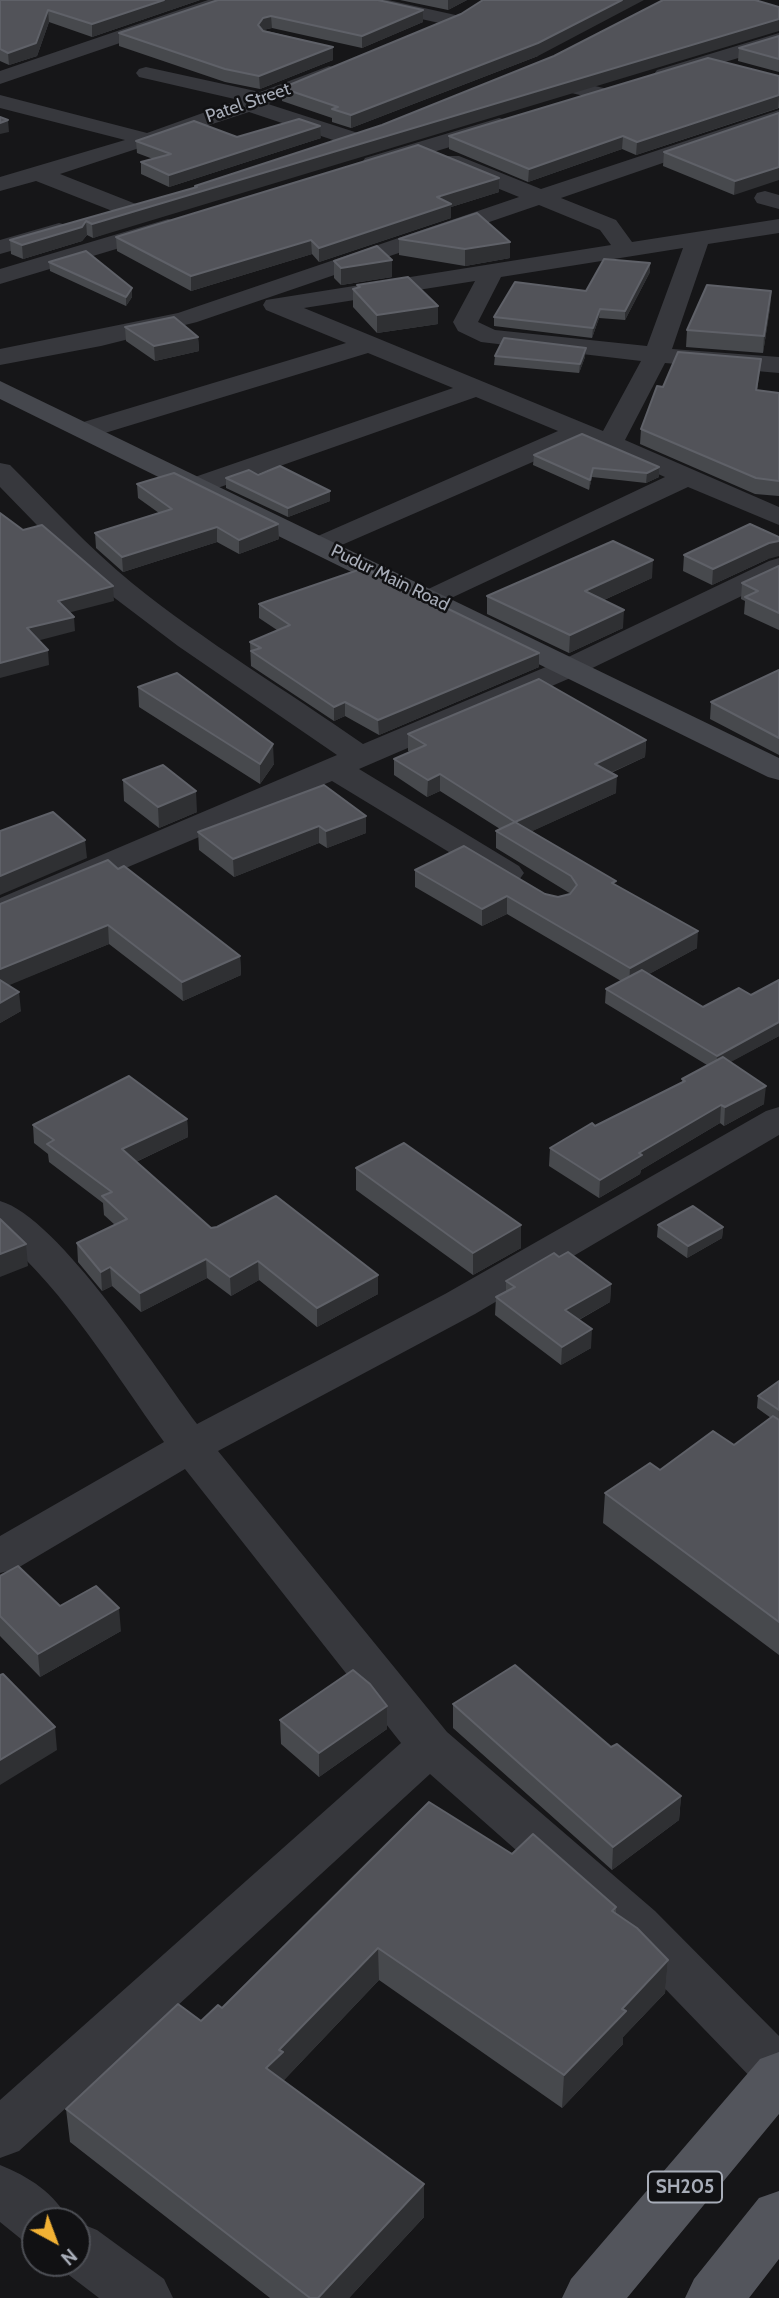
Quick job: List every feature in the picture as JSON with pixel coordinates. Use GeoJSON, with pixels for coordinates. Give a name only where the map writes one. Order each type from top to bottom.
{"type":"FeatureCollection","features":[{"type":"Feature","properties":{"kind":"main road","name":"SH205"},"geometry":{"type":"LineString","coordinates":[[592,2298],[779,2073]]}},
{"type":"Feature","properties":{"kind":"main road"},"geometry":{"type":"LineString","coordinates":[[714,2298],[779,2216]]}},
{"type":"Feature","properties":{"kind":"street"},"geometry":{"type":"LineString","coordinates":[[0,78],[227,0]]}},
{"type":"Feature","properties":{"kind":"street"},"geometry":{"type":"LineString","coordinates":[[360,0],[453,20]]}},
{"type":"Feature","properties":{"kind":"street"},"geometry":{"type":"LineString","coordinates":[[414,37],[475,7]]}},
{"type":"Feature","properties":{"kind":"street"},"geometry":{"type":"LineString","coordinates":[[562,106],[779,39]]}},
{"type":"Feature","properties":{"kind":"street"},"geometry":{"type":"LineString","coordinates":[[706,61],[743,71]]}},
{"type":"Feature","properties":{"kind":"street"},"geometry":{"type":"LineString","coordinates":[[546,62],[516,74],[600,94]]}},
{"type":"Feature","properties":{"kind":"street","name":"Patel Street"},"geometry":{"type":"LineString","coordinates":[[0,184],[146,139],[352,63]]}},
{"type":"Feature","properties":{"kind":"street"},"geometry":{"type":"LineString","coordinates":[[146,74],[255,101],[350,138]]}},
{"type":"Feature","properties":{"kind":"street"},"geometry":{"type":"LineString","coordinates":[[0,101],[146,139]]}},
{"type":"Feature","properties":{"kind":"street"},"geometry":{"type":"LineString","coordinates":[[0,357],[101,338],[188,317],[779,116]]}},
{"type":"Feature","properties":{"kind":"street"},"geometry":{"type":"LineString","coordinates":[[355,169],[523,117]]}},
{"type":"Feature","properties":{"kind":"street"},"geometry":{"type":"LineString","coordinates":[[312,151],[373,131]]}},
{"type":"Feature","properties":{"kind":"street"},"geometry":{"type":"LineString","coordinates":[[420,149],[542,196],[608,225],[626,250]]}},
{"type":"Feature","properties":{"kind":"street"},"geometry":{"type":"LineString","coordinates":[[12,160],[128,209]]}},
{"type":"Feature","properties":{"kind":"street"},"geometry":{"type":"LineString","coordinates":[[0,247],[155,202]]}},
{"type":"Feature","properties":{"kind":"street"},"geometry":{"type":"LineString","coordinates":[[0,277],[184,221]]}},
{"type":"Feature","properties":{"kind":"street"},"geometry":{"type":"LineString","coordinates":[[188,317],[779,226]]}},
{"type":"Feature","properties":{"kind":"street"},"geometry":{"type":"LineString","coordinates":[[610,443],[657,355],[698,239]]}},
{"type":"Feature","properties":{"kind":"street"},"geometry":{"type":"LineString","coordinates":[[492,271],[465,322],[467,326],[490,337],[779,365]]}},
{"type":"Feature","properties":{"kind":"street"},"geometry":{"type":"LineString","coordinates":[[275,305],[610,443],[779,517]]}},
{"type":"Feature","properties":{"kind":"street"},"geometry":{"type":"LineString","coordinates":[[86,430],[370,344]]}},
{"type":"Feature","properties":{"kind":"street"},"geometry":{"type":"LineString","coordinates":[[199,485],[477,388]]}},
{"type":"Feature","properties":{"kind":"street","name":"Pudur Main Road"},"geometry":{"type":"LineString","coordinates":[[2,391],[432,598],[779,770]]}},
{"type":"Feature","properties":{"kind":"street"},"geometry":{"type":"LineString","coordinates":[[321,545],[580,431]]}},
{"type":"Feature","properties":{"kind":"street"},"geometry":{"type":"LineString","coordinates":[[0,471],[91,563],[187,639],[302,715],[347,763],[534,888]]}},
{"type":"Feature","properties":{"kind":"street"},"geometry":{"type":"LineString","coordinates":[[432,598],[687,477]]}},
{"type":"Feature","properties":{"kind":"street"},"geometry":{"type":"LineString","coordinates":[[0,911],[571,667],[779,567]]}},
{"type":"Feature","properties":{"kind":"street"},"geometry":{"type":"LineString","coordinates":[[0,1557],[191,1446],[460,1304],[779,1119]]}},
{"type":"Feature","properties":{"kind":"street"},"geometry":{"type":"LineString","coordinates":[[0,1214],[28,1236],[113,1336],[191,1446],[430,1745],[637,1926],[779,2073]]}},
{"type":"Feature","properties":{"kind":"street"},"geometry":{"type":"LineString","coordinates":[[0,2134],[430,1745]]}},
{"type":"Feature","properties":{"kind":"street"},"geometry":{"type":"LineString","coordinates":[[0,2190],[22,2207]]}},
{"type":"Feature","properties":{"kind":"street"},"geometry":{"type":"LineString","coordinates":[[91,2258],[144,2298]]}},
{"type":"Feature","properties":{"kind":"building"},"geometry":{"type":"Polygon","coordinates":[[[0,0],[164,0],[92,24],[48,10],[36,43],[8,53],[0,49],[0,0]]]}},
{"type":"Feature","properties":{"kind":"building"},"geometry":{"type":"Polygon","coordinates":[[[218,0],[378,0],[423,10],[362,36],[271,16],[263,18],[258,25],[263,31],[333,47],[259,76],[225,69],[119,33],[218,0]]]}},
{"type":"Feature","properties":{"kind":"building"},"geometry":{"type":"Polygon","coordinates":[[[483,0],[622,0],[538,43],[351,115],[332,109],[338,107],[282,88],[461,14],[483,0]]]}},
{"type":"Feature","properties":{"kind":"building"},"geometry":{"type":"Polygon","coordinates":[[[663,0],[755,0],[779,7],[779,19],[92,224],[86,221],[82,227],[22,245],[10,240],[197,187],[195,186],[382,125],[554,56],[663,0]]]}},
{"type":"Feature","properties":{"kind":"building"},"geometry":{"type":"Polygon","coordinates":[[[779,36],[779,59],[739,48],[779,36]]]}},
{"type":"Feature","properties":{"kind":"building"},"geometry":{"type":"Polygon","coordinates":[[[708,58],[779,76],[779,95],[637,142],[623,136],[529,169],[449,136],[708,58]]]}},
{"type":"Feature","properties":{"kind":"building"},"geometry":{"type":"Polygon","coordinates":[[[779,113],[779,167],[735,181],[664,152],[779,113]]]}},
{"type":"Feature","properties":{"kind":"building"},"geometry":{"type":"Polygon","coordinates":[[[299,119],[320,126],[169,175],[141,162],[171,154],[136,141],[194,121],[237,137],[299,119]]]}},
{"type":"Feature","properties":{"kind":"building"},"geometry":{"type":"Polygon","coordinates":[[[418,145],[499,178],[437,197],[451,204],[319,248],[311,240],[191,276],[116,237],[418,145]]]}},
{"type":"Feature","properties":{"kind":"building"},"geometry":{"type":"Polygon","coordinates":[[[477,213],[510,242],[465,249],[399,239],[477,213]]]}},
{"type":"Feature","properties":{"kind":"building"},"geometry":{"type":"Polygon","coordinates":[[[377,246],[392,260],[341,268],[334,261],[377,246]]]}},
{"type":"Feature","properties":{"kind":"building"},"geometry":{"type":"Polygon","coordinates":[[[86,251],[132,288],[126,297],[49,262],[86,251]]]}},
{"type":"Feature","properties":{"kind":"building"},"geometry":{"type":"Polygon","coordinates":[[[604,259],[650,263],[625,311],[600,309],[593,328],[494,317],[515,282],[586,291],[604,259]]]}},
{"type":"Feature","properties":{"kind":"building"},"geometry":{"type":"Polygon","coordinates":[[[408,277],[438,306],[377,315],[353,289],[360,287],[357,285],[408,277]]]}},
{"type":"Feature","properties":{"kind":"building"},"geometry":{"type":"Polygon","coordinates":[[[707,285],[771,291],[764,336],[687,330],[707,285]]]}},
{"type":"Feature","properties":{"kind":"building"},"geometry":{"type":"Polygon","coordinates":[[[174,317],[198,337],[154,346],[125,327],[174,317]]]}},
{"type":"Feature","properties":{"kind":"building"},"geometry":{"type":"Polygon","coordinates":[[[504,338],[586,348],[580,364],[495,356],[504,338]]]}},
{"type":"Feature","properties":{"kind":"building"},"geometry":{"type":"Polygon","coordinates":[[[678,352],[761,359],[756,390],[779,393],[779,481],[756,478],[641,429],[657,386],[663,387],[678,352]]]}},
{"type":"Feature","properties":{"kind":"building"},"geometry":{"type":"Polygon","coordinates":[[[582,434],[659,467],[647,473],[593,468],[590,480],[534,455],[582,434]]]}},
{"type":"Feature","properties":{"kind":"building"},"geometry":{"type":"Polygon","coordinates":[[[280,466],[330,491],[288,508],[226,478],[249,470],[258,475],[280,466]]]}},
{"type":"Feature","properties":{"kind":"building"},"geometry":{"type":"Polygon","coordinates":[[[174,473],[278,524],[239,540],[217,527],[122,557],[95,533],[172,509],[137,484],[174,473]]]}},
{"type":"Feature","properties":{"kind":"building"},"geometry":{"type":"Polygon","coordinates":[[[0,513],[23,530],[42,525],[113,586],[58,601],[74,617],[27,628],[48,650],[0,663],[0,513]]]}},
{"type":"Feature","properties":{"kind":"building"},"geometry":{"type":"Polygon","coordinates":[[[750,524],[779,537],[779,541],[713,569],[684,555],[750,524]]]}},
{"type":"Feature","properties":{"kind":"building"},"geometry":{"type":"Polygon","coordinates":[[[613,541],[653,560],[585,591],[624,610],[570,635],[487,596],[613,541]]]}},
{"type":"Feature","properties":{"kind":"building"},"geometry":{"type":"Polygon","coordinates":[[[779,566],[779,613],[745,597],[758,591],[742,583],[779,566]]]}},
{"type":"Feature","properties":{"kind":"building"},"geometry":{"type":"Polygon","coordinates":[[[364,568],[539,653],[378,720],[345,702],[334,707],[251,651],[261,648],[250,642],[290,625],[259,604],[364,568]]]}},
{"type":"Feature","properties":{"kind":"building"},"geometry":{"type":"Polygon","coordinates":[[[779,670],[779,738],[711,702],[779,670]]]}},
{"type":"Feature","properties":{"kind":"building"},"geometry":{"type":"Polygon","coordinates":[[[177,673],[273,744],[260,764],[138,687],[177,673]]]}},
{"type":"Feature","properties":{"kind":"building"},"geometry":{"type":"Polygon","coordinates":[[[539,679],[646,740],[595,764],[617,776],[515,822],[440,774],[428,780],[394,759],[426,745],[408,734],[539,679]]]}},
{"type":"Feature","properties":{"kind":"building"},"geometry":{"type":"Polygon","coordinates":[[[163,765],[196,791],[158,807],[123,780],[163,765]]]}},
{"type":"Feature","properties":{"kind":"building"},"geometry":{"type":"Polygon","coordinates":[[[324,785],[366,816],[326,831],[319,826],[233,859],[198,832],[324,785]]]}},
{"type":"Feature","properties":{"kind":"building"},"geometry":{"type":"Polygon","coordinates":[[[53,812],[85,840],[0,876],[0,831],[53,812]]]}},
{"type":"Feature","properties":{"kind":"building"},"geometry":{"type":"Polygon","coordinates":[[[515,822],[616,881],[612,883],[698,931],[630,968],[507,896],[482,909],[415,870],[464,846],[545,894],[558,897],[570,894],[577,885],[571,876],[496,831],[515,822]]]}},
{"type":"Feature","properties":{"kind":"building"},"geometry":{"type":"Polygon","coordinates":[[[108,860],[118,869],[124,866],[240,956],[182,982],[108,925],[0,969],[0,904],[108,860]]]}},
{"type":"Feature","properties":{"kind":"building"},"geometry":{"type":"Polygon","coordinates":[[[642,970],[703,1007],[739,988],[751,995],[779,980],[779,1022],[717,1056],[606,989],[642,970]]]}},
{"type":"Feature","properties":{"kind":"building"},"geometry":{"type":"Polygon","coordinates":[[[0,980],[19,992],[0,1003],[0,980]]]}},
{"type":"Feature","properties":{"kind":"building"},"geometry":{"type":"Polygon","coordinates":[[[723,1057],[766,1086],[725,1107],[721,1105],[639,1153],[642,1155],[600,1180],[550,1148],[592,1123],[595,1126],[685,1081],[682,1079],[723,1057]]]}},
{"type":"Feature","properties":{"kind":"building"},"geometry":{"type":"Polygon","coordinates":[[[129,1076],[187,1119],[122,1149],[211,1228],[276,1196],[378,1275],[317,1308],[258,1261],[230,1277],[206,1259],[140,1293],[110,1267],[101,1272],[77,1243],[127,1219],[102,1196],[112,1192],[47,1144],[54,1140],[33,1125],[129,1076]]]}},
{"type":"Feature","properties":{"kind":"building"},"geometry":{"type":"Polygon","coordinates":[[[404,1143],[521,1225],[473,1253],[356,1168],[404,1143]]]}},
{"type":"Feature","properties":{"kind":"building"},"geometry":{"type":"Polygon","coordinates":[[[693,1206],[723,1227],[688,1246],[658,1225],[693,1206]]]}},
{"type":"Feature","properties":{"kind":"building"},"geometry":{"type":"Polygon","coordinates":[[[0,1219],[26,1244],[0,1254],[0,1219]]]}},
{"type":"Feature","properties":{"kind":"building"},"geometry":{"type":"Polygon","coordinates":[[[568,1252],[611,1284],[565,1310],[592,1329],[562,1347],[496,1297],[515,1287],[506,1281],[554,1253],[559,1257],[568,1252]]]}},
{"type":"Feature","properties":{"kind":"building"},"geometry":{"type":"Polygon","coordinates":[[[779,1381],[779,1410],[758,1396],[779,1381]]]}},
{"type":"Feature","properties":{"kind":"building"},"geometry":{"type":"Polygon","coordinates":[[[773,1416],[779,1420],[779,1622],[605,1493],[650,1463],[660,1470],[713,1431],[734,1445],[773,1416]]]}},
{"type":"Feature","properties":{"kind":"building"},"geometry":{"type":"Polygon","coordinates":[[[18,1566],[60,1606],[96,1586],[119,1608],[38,1654],[0,1616],[0,1576],[18,1566]]]}},
{"type":"Feature","properties":{"kind":"building"},"geometry":{"type":"Polygon","coordinates":[[[515,1665],[611,1747],[617,1744],[681,1796],[613,1847],[453,1704],[515,1665]]]}},
{"type":"Feature","properties":{"kind":"building"},"geometry":{"type":"Polygon","coordinates":[[[353,1670],[370,1684],[387,1706],[319,1753],[280,1720],[353,1670]]]}},
{"type":"Feature","properties":{"kind":"building"},"geometry":{"type":"Polygon","coordinates":[[[3,1674],[55,1727],[0,1760],[0,1675],[3,1674]]]}},
{"type":"Feature","properties":{"kind":"building"},"geometry":{"type":"Polygon","coordinates":[[[429,1802],[512,1854],[533,1834],[616,1907],[612,1911],[637,1928],[668,1960],[622,2009],[626,2011],[564,2075],[378,1948],[279,2050],[283,2052],[266,2068],[424,2184],[318,2298],[310,2298],[66,2109],[178,2004],[201,2021],[218,2005],[222,2008],[429,1802]]]}}]}
